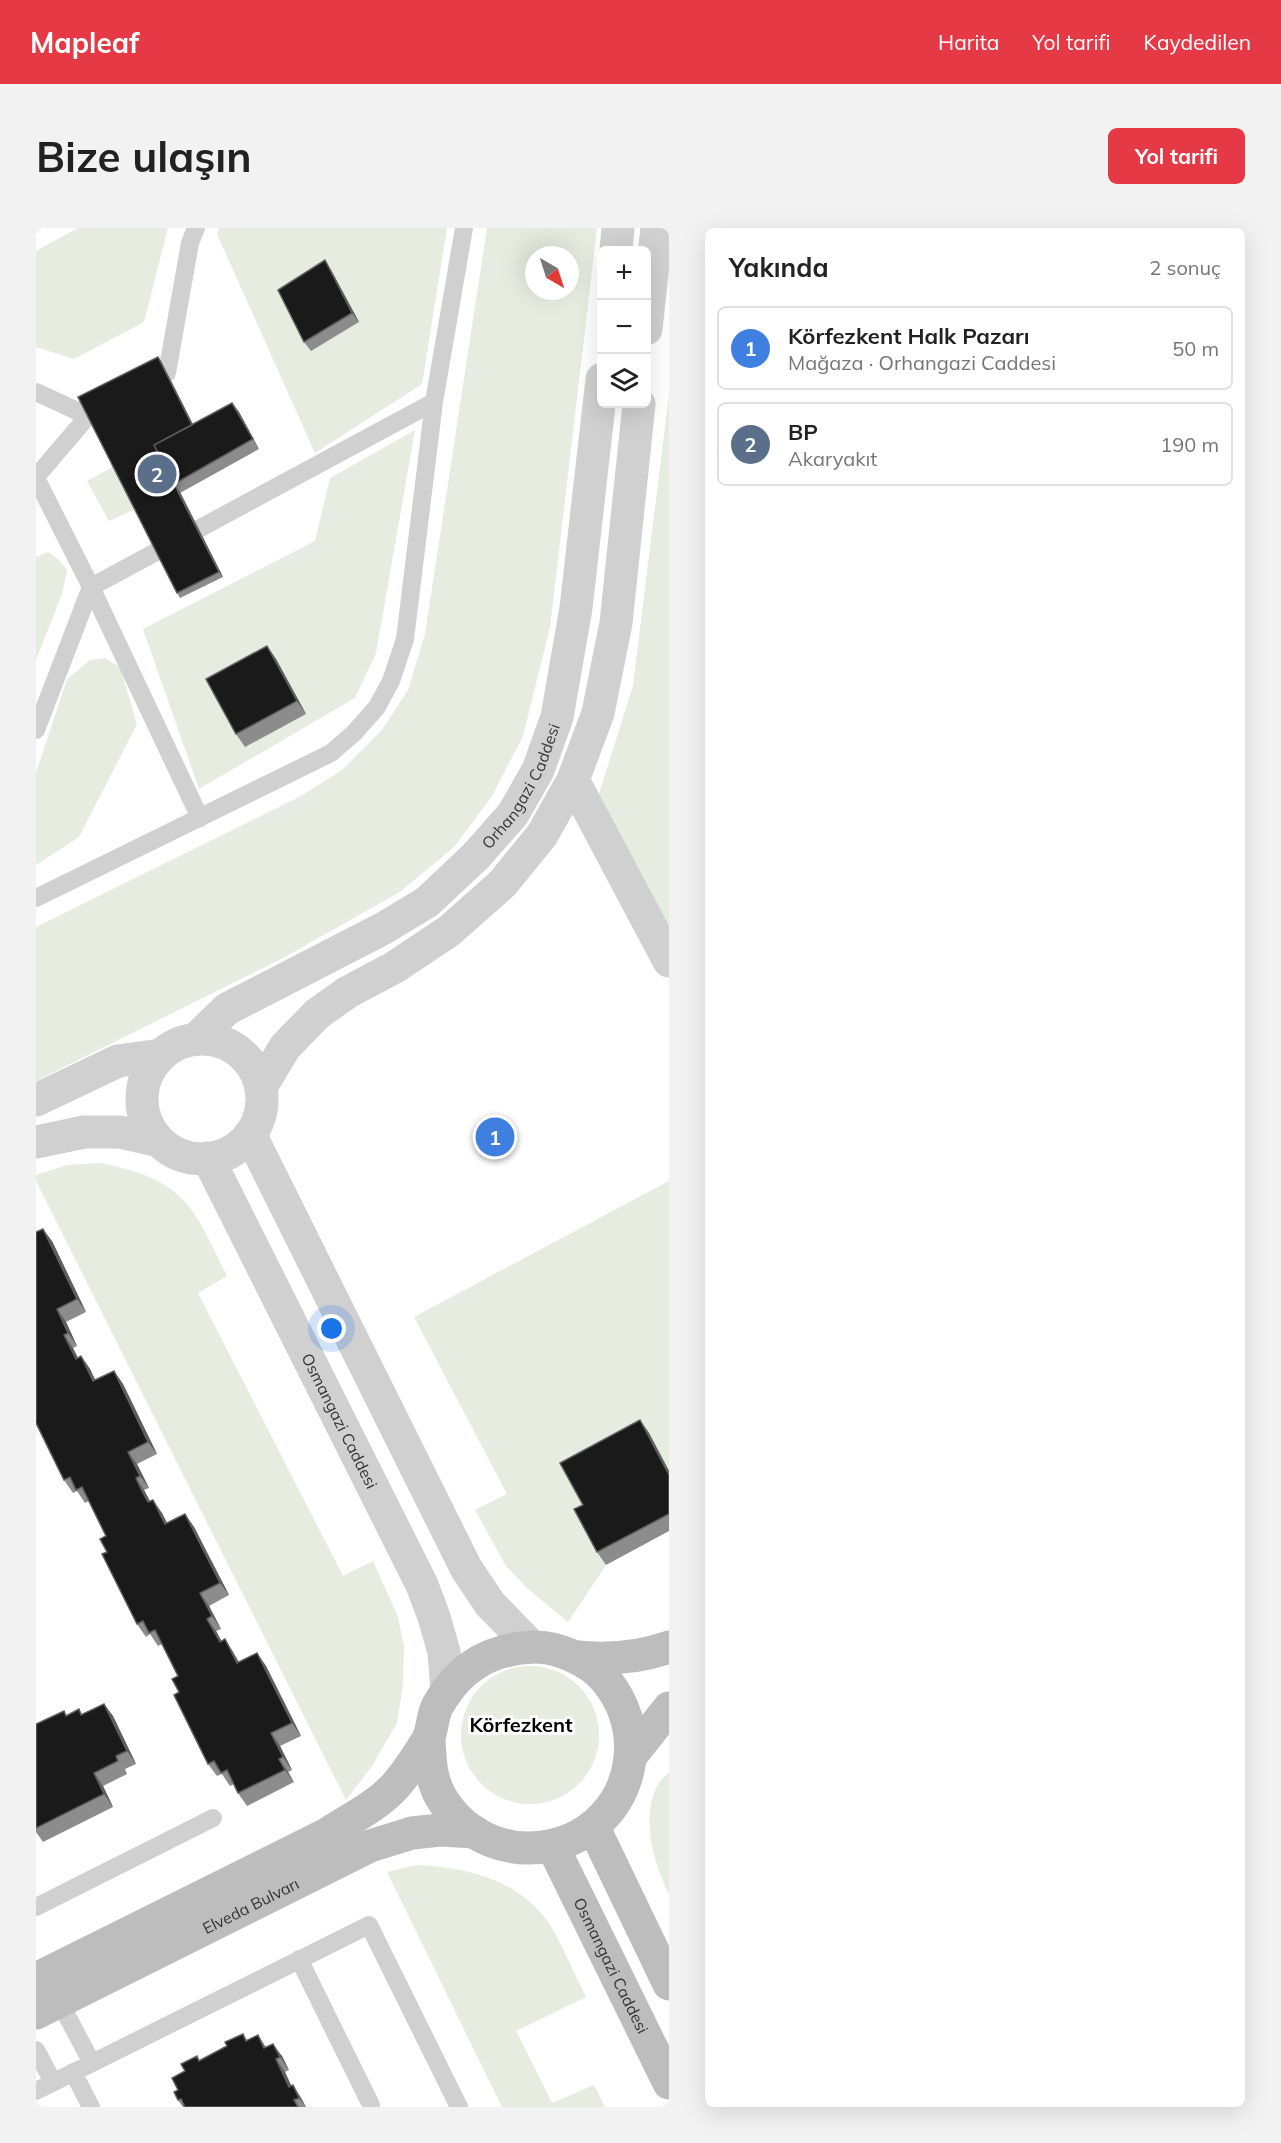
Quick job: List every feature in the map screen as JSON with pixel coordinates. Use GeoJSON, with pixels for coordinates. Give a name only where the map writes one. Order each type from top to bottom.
{"type":"FeatureCollection","features":[{"type":"Feature","properties":{"kind":"main road"},"geometry":{"type":"LineString","coordinates":[[577,1657],[605,1678],[624,1708],[632,1742],[627,1777],[611,1809],[585,1833],[553,1847],[518,1849],[488,1840],[461,1823],[441,1798],[430,1769],[429,1738],[437,1707],[454,1680],[478,1660],[508,1648],[543,1647],[577,1657],[609,1660],[649,1654],[669,1647]]}},
{"type":"Feature","properties":{"kind":"main road"},"geometry":{"type":"LineString","coordinates":[[630,1757],[669,1708]]}},
{"type":"Feature","properties":{"kind":"main road","name":"Elveda Bulvarı"},"geometry":{"type":"LineString","coordinates":[[44,1998],[357,1815],[396,1785],[429,1738]]}},
{"type":"Feature","properties":{"kind":"main road"},"geometry":{"type":"LineString","coordinates":[[593,1826],[669,1984]]}},
{"type":"Feature","properties":{"kind":"main road","name":"Elveda Bulvarı"},"geometry":{"type":"LineString","coordinates":[[44,1998],[370,1846],[412,1833],[440,1830],[476,1832]]}},
{"type":"Feature","properties":{"kind":"main road","name":"Osmangazi Caddesi"},"geometry":{"type":"LineString","coordinates":[[553,1847],[669,2083]]}},
{"type":"Feature","properties":{"kind":"street"},"geometry":{"type":"LineString","coordinates":[[616,246],[618,228]]}},
{"type":"Feature","properties":{"kind":"street"},"geometry":{"type":"LineString","coordinates":[[649,300],[657,228]]}},
{"type":"Feature","properties":{"kind":"street","name":"Orhangazi Caddesi"},"geometry":{"type":"LineString","coordinates":[[197,1038],[227,1009],[384,928],[427,902],[476,856],[513,814],[538,770],[557,717],[576,609],[599,408]]}},
{"type":"Feature","properties":{"kind":"street"},"geometry":{"type":"LineString","coordinates":[[261,1087],[285,1047],[317,1014],[348,992],[395,967],[449,931],[502,884],[542,835],[573,780],[598,713],[616,623],[639,408]]}},
{"type":"Feature","properties":{"kind":"street"},"geometry":{"type":"LineString","coordinates":[[573,780],[669,961]]}},
{"type":"Feature","properties":{"kind":"street"},"geometry":{"type":"LineString","coordinates":[[197,1038],[218,1040],[236,1048],[251,1062],[260,1080],[263,1101],[258,1120],[250,1134],[232,1151],[213,1158],[194,1159],[175,1153],[159,1141],[147,1126],[141,1107],[142,1087],[149,1068],[176,1043],[197,1038]]}},
{"type":"Feature","properties":{"kind":"street"},"geometry":{"type":"LineString","coordinates":[[36,1100],[118,1061],[161,1055]]}},
{"type":"Feature","properties":{"kind":"street"},"geometry":{"type":"LineString","coordinates":[[36,1142],[84,1132],[120,1132],[159,1141]]}},
{"type":"Feature","properties":{"kind":"street"},"geometry":{"type":"LineString","coordinates":[[250,1134],[466,1568],[490,1604],[531,1647]]}},
{"type":"Feature","properties":{"kind":"street","name":"Osmangazi Caddesi"},"geometry":{"type":"LineString","coordinates":[[208,1158],[422,1585],[444,1652],[447,1692]]}},
{"type":"Feature","properties":{"kind":"lane"},"geometry":{"type":"LineString","coordinates":[[196,228],[190,243],[167,374],[88,416],[36,477],[91,587],[200,818]]}},
{"type":"Feature","properties":{"kind":"lane"},"geometry":{"type":"LineString","coordinates":[[36,898],[331,753],[354,733],[377,707],[391,681],[405,639],[434,402],[464,228]]}},
{"type":"Feature","properties":{"kind":"lane"},"geometry":{"type":"LineString","coordinates":[[36,392],[88,416]]}},
{"type":"Feature","properties":{"kind":"lane"},"geometry":{"type":"LineString","coordinates":[[36,730],[91,587],[434,402]]}},
{"type":"Feature","properties":{"kind":"lane"},"geometry":{"type":"LineString","coordinates":[[36,1907],[213,1818]]}},
{"type":"Feature","properties":{"kind":"lane"},"geometry":{"type":"LineString","coordinates":[[36,2091],[369,1925],[459,2107]]}},
{"type":"Feature","properties":{"kind":"lane"},"geometry":{"type":"LineString","coordinates":[[299,1959],[371,2105]]}},
{"type":"Feature","properties":{"kind":"lane"},"geometry":{"type":"LineString","coordinates":[[44,1998],[92,2063]]}},
{"type":"Feature","properties":{"kind":"lane"},"geometry":{"type":"LineString","coordinates":[[36,2050],[53,2082]]}},
{"type":"Feature","properties":{"kind":"lane"},"geometry":{"type":"LineString","coordinates":[[73,2072],[91,2107]]}},
{"type":"Feature","properties":{"kind":"shaded area"},"geometry":{"type":"Polygon","coordinates":[[[78,228],[168,228],[144,322],[74,359],[36,347],[36,251],[78,228]]]}},
{"type":"Feature","properties":{"kind":"shaded area"},"geometry":{"type":"Polygon","coordinates":[[[219,228],[447,228],[422,384],[315,453],[217,234],[219,228]]]}},
{"type":"Feature","properties":{"kind":"shaded area"},"geometry":{"type":"Polygon","coordinates":[[[487,228],[597,228],[550,627],[523,736],[492,796],[454,847],[400,892],[283,958],[36,1081],[36,927],[301,796],[342,770],[382,730],[408,690],[425,634],[487,228]]]}},
{"type":"Feature","properties":{"kind":"shaded area"},"geometry":{"type":"Polygon","coordinates":[[[669,394],[669,926],[597,800],[633,686],[669,394]]]}},
{"type":"Feature","properties":{"kind":"shaded area"},"geometry":{"type":"Polygon","coordinates":[[[415,430],[376,653],[355,698],[199,789],[143,629],[315,541],[330,478],[415,430]]]}},
{"type":"Feature","properties":{"kind":"shaded area"},"geometry":{"type":"Polygon","coordinates":[[[114,466],[136,509],[109,521],[87,481],[114,466]]]}},
{"type":"Feature","properties":{"kind":"shaded area"},"geometry":{"type":"Polygon","coordinates":[[[48,552],[67,570],[62,594],[36,660],[36,557],[48,552]]]}},
{"type":"Feature","properties":{"kind":"shaded area"},"geometry":{"type":"Polygon","coordinates":[[[105,658],[120,667],[137,724],[79,837],[36,865],[36,773],[67,679],[90,660],[105,658]]]}},
{"type":"Feature","properties":{"kind":"shaded area"},"geometry":{"type":"Polygon","coordinates":[[[100,1163],[151,1178],[168,1187],[194,1213],[227,1276],[198,1293],[343,1576],[373,1561],[398,1617],[404,1647],[403,1685],[397,1723],[372,1766],[346,1800],[36,1181],[36,1175],[67,1165],[100,1163]]]}},
{"type":"Feature","properties":{"kind":"shaded area"},"geometry":{"type":"Polygon","coordinates":[[[669,1181],[669,1471],[649,1433],[592,1518],[606,1565],[568,1622],[528,1589],[506,1566],[475,1510],[507,1494],[414,1317],[669,1181]]]}},
{"type":"Feature","properties":{"kind":"shaded area"},"geometry":{"type":"Polygon","coordinates":[[[530,1666],[556,1671],[579,1686],[594,1709],[599,1735],[594,1761],[579,1784],[556,1799],[530,1804],[504,1799],[481,1784],[466,1761],[461,1735],[466,1709],[481,1686],[504,1671],[530,1666]]]}},
{"type":"Feature","properties":{"kind":"shaded area"},"geometry":{"type":"Polygon","coordinates":[[[669,1772],[669,1894],[654,1855],[650,1812],[657,1786],[669,1772]]]}},
{"type":"Feature","properties":{"kind":"shaded area"},"geometry":{"type":"Polygon","coordinates":[[[416,1865],[453,1869],[489,1878],[522,1895],[548,1922],[586,1997],[516,2031],[552,2103],[594,2085],[605,2107],[502,2107],[387,1872],[416,1865]]]}},
{"type":"Feature","properties":{"kind":"building"},"geometry":{"type":"Polygon","coordinates":[[[325,260],[352,313],[304,342],[278,290],[325,260]]]}},
{"type":"Feature","properties":{"kind":"building"},"geometry":{"type":"Polygon","coordinates":[[[158,357],[192,425],[154,445],[219,572],[177,593],[78,397],[158,357]]]}},
{"type":"Feature","properties":{"kind":"building"},"geometry":{"type":"Polygon","coordinates":[[[232,403],[253,439],[174,484],[154,445],[232,403]]]}},
{"type":"Feature","properties":{"kind":"building"},"geometry":{"type":"Polygon","coordinates":[[[267,646],[297,701],[236,734],[206,679],[267,646]]]}},
{"type":"Feature","properties":{"kind":"building"},"geometry":{"type":"Polygon","coordinates":[[[43,1229],[77,1299],[57,1309],[68,1333],[64,1335],[76,1359],[81,1356],[93,1381],[114,1371],[148,1442],[128,1452],[140,1476],[136,1478],[141,1489],[148,1502],[153,1500],[165,1524],[185,1514],[220,1583],[200,1593],[212,1616],[207,1619],[220,1642],[225,1639],[237,1663],[257,1653],[292,1723],[271,1733],[283,1757],[279,1759],[285,1770],[238,1793],[227,1770],[221,1773],[214,1761],[208,1764],[174,1695],[179,1692],[172,1679],[178,1676],[155,1630],[149,1633],[143,1621],[137,1624],[102,1554],[107,1552],[100,1539],[106,1536],[82,1487],[76,1490],[70,1477],[64,1480],[36,1423],[36,1232],[43,1229]]]}},
{"type":"Feature","properties":{"kind":"building"},"geometry":{"type":"Polygon","coordinates":[[[640,1420],[669,1475],[669,1514],[597,1552],[574,1509],[583,1505],[560,1463],[640,1420]]]}},
{"type":"Feature","properties":{"kind":"building"},"geometry":{"type":"Polygon","coordinates":[[[104,1704],[127,1751],[116,1756],[118,1761],[94,1773],[104,1794],[36,1828],[36,1724],[64,1711],[66,1716],[79,1709],[81,1715],[104,1704]]]}},
{"type":"Feature","properties":{"kind":"building"},"geometry":{"type":"Polygon","coordinates":[[[243,2034],[246,2041],[258,2035],[264,2048],[273,2044],[280,2057],[276,2059],[289,2087],[293,2085],[299,2098],[294,2100],[298,2107],[185,2107],[174,2092],[178,2090],[172,2078],[185,2071],[181,2064],[197,2056],[199,2061],[227,2046],[225,2042],[243,2034]]]}},
{"type":"Feature","properties":{"kind":"place","name":"BP"},"geometry":{"type":"Point","coordinates":[157,474]}},
{"type":"Feature","properties":{"kind":"place","name":"Körfezkent Halk Pazarı"},"geometry":{"type":"Point","coordinates":[495,1137]}},
{"type":"Feature","properties":{"kind":"district","name":"Körfezkent"},"geometry":{"type":"Point","coordinates":[521,1725]}}]}
